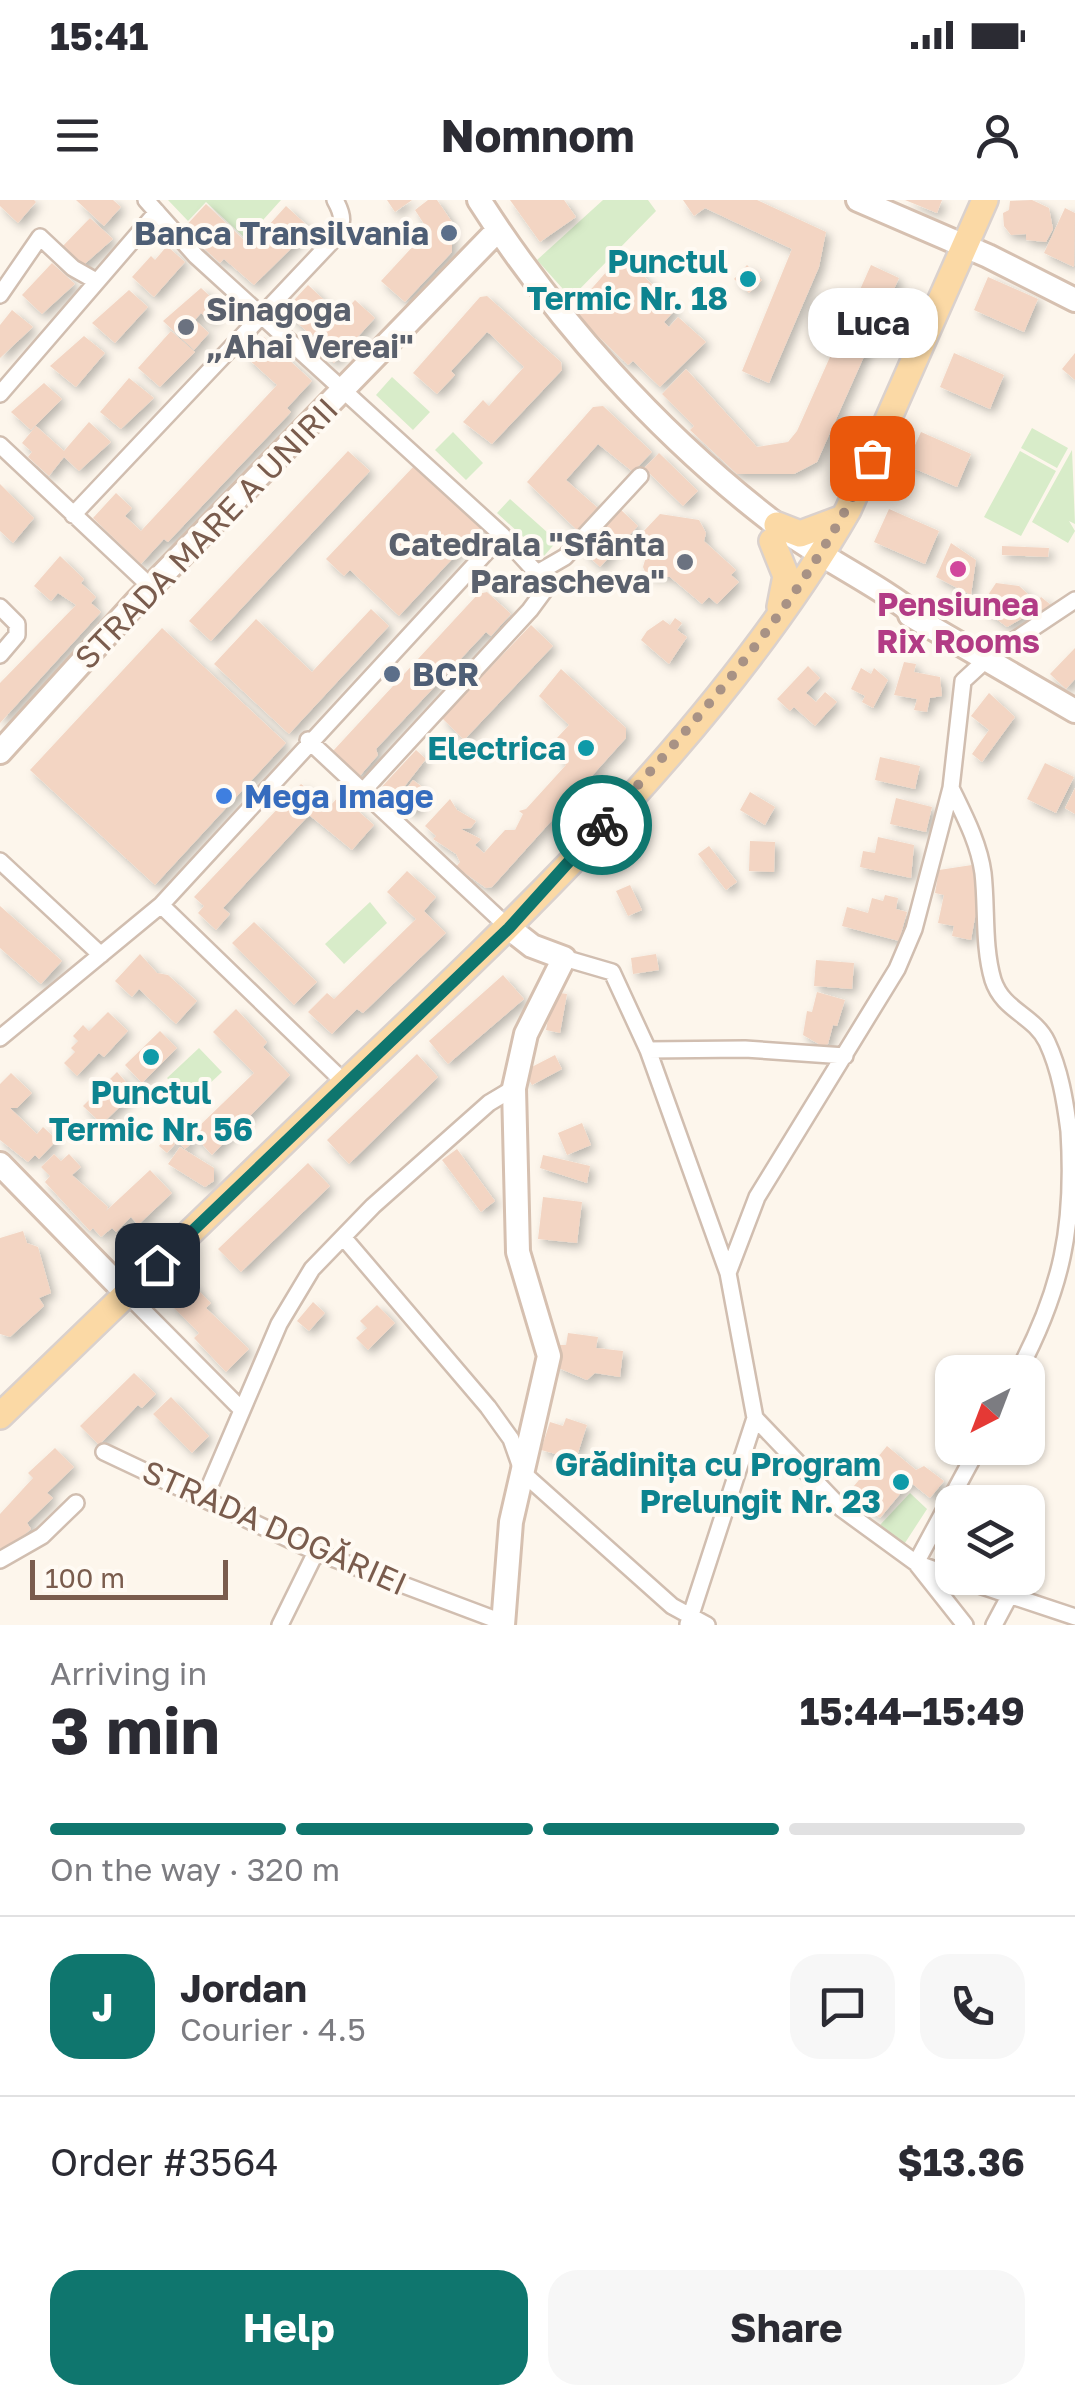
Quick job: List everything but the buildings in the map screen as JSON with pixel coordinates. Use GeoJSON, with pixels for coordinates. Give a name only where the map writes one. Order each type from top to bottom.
{"type":"FeatureCollection","features":[{"type":"Feature","properties":{"kind":"main road"},"geometry":{"type":"LineString","coordinates":[[479,200],[553,307],[714,474],[737,507],[817,562],[888,594],[921,619],[1075,711]]}},
{"type":"Feature","properties":{"kind":"main road"},"geometry":{"type":"LineString","coordinates":[[858,200],[965,245],[1075,300]]}},
{"type":"Feature","properties":{"kind":"main road"},"geometry":{"type":"LineString","coordinates":[[0,1416],[509,928],[670,750],[778,617],[843,518],[985,200]]}},
{"type":"Feature","properties":{"kind":"main road","name":"STRADA MARE A UNIRII"},"geometry":{"type":"LineString","coordinates":[[0,752],[150,587],[498,230]]}},
{"type":"Feature","properties":{"kind":"main road"},"geometry":{"type":"LineString","coordinates":[[774,533],[800,534],[843,518]]}},
{"type":"Feature","properties":{"kind":"main road"},"geometry":{"type":"LineString","coordinates":[[774,533],[786,576],[778,617]]}},
{"type":"Feature","properties":{"kind":"main road"},"geometry":{"type":"LineString","coordinates":[[502,1623],[506,1554],[549,1356],[518,1252],[514,1088],[526,1034],[564,958],[532,946],[509,928]]}},
{"type":"Feature","properties":{"kind":"main road"},"geometry":{"type":"LineString","coordinates":[[0,1164],[127,1294]]}},
{"type":"Feature","properties":{"kind":"street"},"geometry":{"type":"LineString","coordinates":[[73,514],[342,227],[343,215],[335,200]]}},
{"type":"Feature","properties":{"kind":"street"},"geometry":{"type":"LineString","coordinates":[[0,394],[96,282],[152,206],[196,256],[345,389],[539,572],[544,591],[530,610],[363,791]]}},
{"type":"Feature","properties":{"kind":"street"},"geometry":{"type":"LineString","coordinates":[[0,295],[40,237],[73,268],[96,282]]}},
{"type":"Feature","properties":{"kind":"street"},"geometry":{"type":"LineString","coordinates":[[0,445],[150,587]]}},
{"type":"Feature","properties":{"kind":"street"},"geometry":{"type":"LineString","coordinates":[[539,572],[564,557],[640,476]]}},
{"type":"Feature","properties":{"kind":"street"},"geometry":{"type":"LineString","coordinates":[[0,1038],[160,905],[308,740],[502,534]]}},
{"type":"Feature","properties":{"kind":"street"},"geometry":{"type":"LineString","coordinates":[[728,1273],[757,1198],[898,970],[914,929],[951,788],[964,681],[988,658],[1075,600]]}},
{"type":"Feature","properties":{"kind":"street"},"geometry":{"type":"LineString","coordinates":[[0,607],[17,624],[18,636],[0,655]]}},
{"type":"Feature","properties":{"kind":"street"},"geometry":{"type":"LineString","coordinates":[[308,740],[509,928]]}},
{"type":"Feature","properties":{"kind":"street"},"geometry":{"type":"LineString","coordinates":[[951,788],[976,841],[989,966],[995,986],[1008,1008],[1037,1026],[1064,1087],[1073,1164],[1068,1252],[1057,1289],[1026,1355]]}},
{"type":"Feature","properties":{"kind":"street"},"geometry":{"type":"LineString","coordinates":[[0,861],[102,954]]}},
{"type":"Feature","properties":{"kind":"street"},"geometry":{"type":"LineString","coordinates":[[160,905],[345,1084]]}},
{"type":"Feature","properties":{"kind":"street"},"geometry":{"type":"LineString","coordinates":[[564,958],[612,972],[648,1050],[728,1273],[755,1418],[689,1621]]}},
{"type":"Feature","properties":{"kind":"street"},"geometry":{"type":"LineString","coordinates":[[648,1050],[745,1048],[846,1056]]}},
{"type":"Feature","properties":{"kind":"street"},"geometry":{"type":"LineString","coordinates":[[206,1498],[295,1294],[343,1236],[489,1103],[514,1088]]}},
{"type":"Feature","properties":{"kind":"street"},"geometry":{"type":"LineString","coordinates":[[343,1236],[488,1407],[511,1439],[524,1473],[689,1621],[708,1625]]}},
{"type":"Feature","properties":{"kind":"street"},"geometry":{"type":"LineString","coordinates":[[127,1294],[242,1410]]}},
{"type":"Feature","properties":{"kind":"street"},"geometry":{"type":"LineString","coordinates":[[755,1418],[842,1509],[916,1564],[965,1625]]}},
{"type":"Feature","properties":{"kind":"street","name":"STRADA DOGĂRIEI"},"geometry":{"type":"LineString","coordinates":[[104,1452],[316,1552],[502,1623]]}},
{"type":"Feature","properties":{"kind":"street"},"geometry":{"type":"LineString","coordinates":[[916,1564],[969,1465]]}},
{"type":"Feature","properties":{"kind":"street"},"geometry":{"type":"LineString","coordinates":[[0,1560],[42,1536],[76,1503]]}},
{"type":"Feature","properties":{"kind":"street"},"geometry":{"type":"LineString","coordinates":[[280,1625],[316,1552]]}},
{"type":"Feature","properties":{"kind":"street"},"geometry":{"type":"LineString","coordinates":[[916,1564],[935,1570]]}},
{"type":"Feature","properties":{"kind":"street"},"geometry":{"type":"LineString","coordinates":[[994,1625],[1010,1595],[1075,1617]]}},
{"type":"Feature","properties":{"kind":"green space"},"geometry":{"type":"Polygon","coordinates":[[[168,200],[281,200],[246,239],[206,202],[188,221],[168,200]]]}},
{"type":"Feature","properties":{"kind":"green space"},"geometry":{"type":"Polygon","coordinates":[[[603,200],[648,200],[656,211],[571,298],[537,260],[603,200]]]}},
{"type":"Feature","properties":{"kind":"green space"},"geometry":{"type":"Polygon","coordinates":[[[392,377],[430,412],[413,430],[376,395],[392,377]]]}},
{"type":"Feature","properties":{"kind":"green space"},"geometry":{"type":"Polygon","coordinates":[[[1032,428],[1068,448],[1057,468],[1021,448],[1032,428]]]}},
{"type":"Feature","properties":{"kind":"green space"},"geometry":{"type":"Polygon","coordinates":[[[453,432],[483,463],[466,480],[435,450],[453,432]]]}},
{"type":"Feature","properties":{"kind":"green space"},"geometry":{"type":"Polygon","coordinates":[[[1072,450],[1075,524],[1069,521],[1075,531],[1068,543],[1032,522],[1072,450]]]}},
{"type":"Feature","properties":{"kind":"green space"},"geometry":{"type":"Polygon","coordinates":[[[1020,451],[1056,471],[1021,536],[984,517],[1020,451]]]}},
{"type":"Feature","properties":{"kind":"green space"},"geometry":{"type":"Polygon","coordinates":[[[510,499],[557,541],[544,556],[497,513],[510,499]]]}},
{"type":"Feature","properties":{"kind":"green space"},"geometry":{"type":"Polygon","coordinates":[[[370,902],[387,923],[344,964],[325,944],[370,902]]]}},
{"type":"Feature","properties":{"kind":"green space"},"geometry":{"type":"Polygon","coordinates":[[[199,1048],[222,1072],[190,1102],[167,1078],[199,1048]]]}},
{"type":"Feature","properties":{"kind":"green space"},"geometry":{"type":"Polygon","coordinates":[[[910,1493],[927,1509],[903,1546],[880,1525],[910,1493]]]}},
{"type":"Feature","properties":{"kind":"way so far"},"geometry":{"type":"LineString","coordinates":[[602,825],[704,710],[783,610],[848,510],[872,458]]}},
{"type":"Feature","properties":{"kind":"place","name":"Banca Transilvania"},"geometry":{"type":"Point","coordinates":[449,233]}},
{"type":"Feature","properties":{"kind":"place","name":"Punctul Termic Nr. 18"},"geometry":{"type":"Point","coordinates":[748,279]}},
{"type":"Feature","properties":{"kind":"place","name":"Sinagoga „Ahai Vereai\""},"geometry":{"type":"Point","coordinates":[186,327]}},
{"type":"Feature","properties":{"kind":"place","name":"Luca"},"geometry":{"type":"Point","coordinates":[872,458]}},
{"type":"Feature","properties":{"kind":"place","name":"Catedrala \"Sfânta Parascheva\""},"geometry":{"type":"Point","coordinates":[685,562]}},
{"type":"Feature","properties":{"kind":"place","name":"Pensiunea Rix Rooms"},"geometry":{"type":"Point","coordinates":[958,569]}},
{"type":"Feature","properties":{"kind":"place","name":"BCR"},"geometry":{"type":"Point","coordinates":[392,674]}},
{"type":"Feature","properties":{"kind":"place","name":"Electrica"},"geometry":{"type":"Point","coordinates":[586,748]}},
{"type":"Feature","properties":{"kind":"place","name":"Mega Image"},"geometry":{"type":"Point","coordinates":[224,796]}},
{"type":"Feature","properties":{"kind":"place","name":"Punctul Termic Nr. 56"},"geometry":{"type":"Point","coordinates":[151,1057]}},
{"type":"Feature","properties":{"kind":"place","name":"Grădinița cu Program Prelungit Nr. 23"},"geometry":{"type":"Point","coordinates":[901,1482]}},
{"type":"Feature","properties":{"kind":"route"},"geometry":{"type":"LineString","coordinates":[[157,1265],[509,928],[602,825]]}}]}
